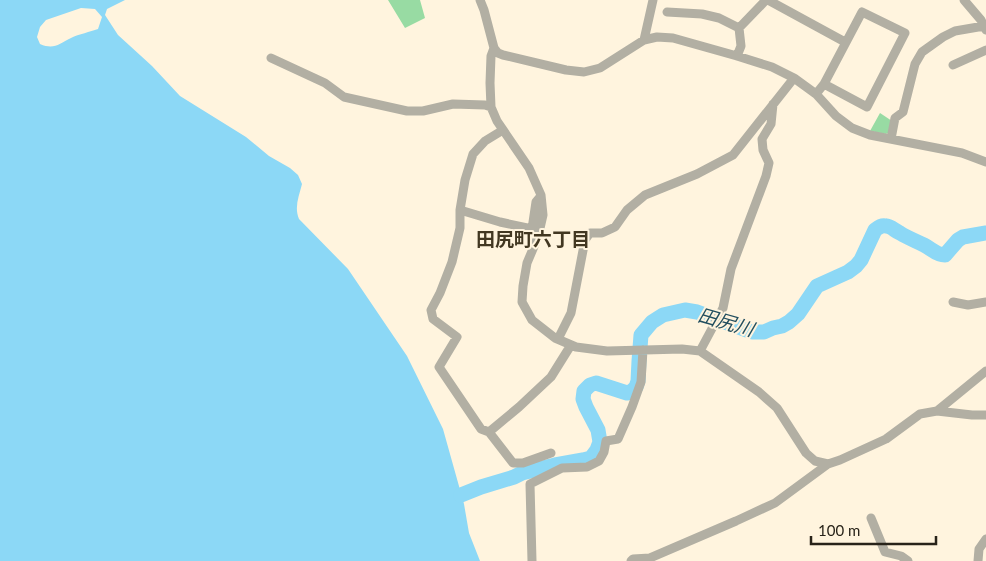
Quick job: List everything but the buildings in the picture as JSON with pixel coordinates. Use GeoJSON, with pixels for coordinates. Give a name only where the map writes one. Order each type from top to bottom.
{"type":"FeatureCollection","features":[{"type":"Feature","properties":{"kind":"street"},"geometry":{"type":"LineString","coordinates":[[480,0],[494,48],[503,55],[566,70],[584,72],[600,68],[644,40],[657,37],[673,38],[772,67],[794,78],[816,94],[836,116],[852,128],[870,135],[962,153],[986,162]]}},
{"type":"Feature","properties":{"kind":"street"},"geometry":{"type":"LineString","coordinates":[[644,40],[654,0]]}},
{"type":"Feature","properties":{"kind":"street"},"geometry":{"type":"LineString","coordinates":[[739,28],[767,0],[845,42]]}},
{"type":"Feature","properties":{"kind":"street"},"geometry":{"type":"LineString","coordinates":[[891,139],[895,118],[903,112],[915,64],[922,52],[955,31],[985,23],[964,0]]}},
{"type":"Feature","properties":{"kind":"street"},"geometry":{"type":"LineString","coordinates":[[667,12],[702,14],[719,18],[739,28]]}},
{"type":"Feature","properties":{"kind":"street"},"geometry":{"type":"LineString","coordinates":[[816,94],[824,84],[862,12],[906,32],[866,107],[824,84]]}},
{"type":"Feature","properties":{"kind":"street"},"geometry":{"type":"LineString","coordinates":[[737,56],[741,46],[739,28]]}},
{"type":"Feature","properties":{"kind":"street"},"geometry":{"type":"LineString","coordinates":[[494,48],[491,56],[491,107],[497,121],[529,168],[541,195],[542,215],[538,237],[527,263],[523,286],[522,302],[532,320],[558,339],[576,347],[607,351],[682,349],[700,351],[752,387],[777,408],[806,453],[815,461],[828,464]]}},
{"type":"Feature","properties":{"kind":"street"},"geometry":{"type":"LineString","coordinates":[[954,65],[986,50]]}},
{"type":"Feature","properties":{"kind":"street"},"geometry":{"type":"LineString","coordinates":[[272,58],[324,83],[344,97],[407,111],[423,111],[453,104],[485,105],[491,107]]}},
{"type":"Feature","properties":{"kind":"street"},"geometry":{"type":"LineString","coordinates":[[558,339],[571,313],[585,240],[590,233],[602,233],[615,227],[627,210],[646,195],[697,174],[733,155],[794,78]]}},
{"type":"Feature","properties":{"kind":"street"},"geometry":{"type":"LineString","coordinates":[[700,351],[723,308],[731,269],[766,176],[769,163],[763,150],[762,139],[771,124],[774,103]]}},
{"type":"Feature","properties":{"kind":"street"},"geometry":{"type":"LineString","coordinates":[[503,130],[485,141],[473,154],[465,180],[460,210],[460,228],[452,262],[431,310],[433,319],[457,337],[439,367],[481,430],[489,432],[513,463],[523,463],[551,453]]}},
{"type":"Feature","properties":{"kind":"street"},"geometry":{"type":"LineString","coordinates":[[460,210],[532,229],[536,202],[541,195]]}},
{"type":"Feature","properties":{"kind":"street"},"geometry":{"type":"LineString","coordinates":[[953,302],[968,305],[986,302]]}},
{"type":"Feature","properties":{"kind":"street"},"geometry":{"type":"LineString","coordinates":[[489,432],[519,407],[551,376],[571,345]]}},
{"type":"Feature","properties":{"kind":"street"},"geometry":{"type":"LineString","coordinates":[[532,561],[530,484],[562,468],[587,467],[599,461],[604,452],[606,441],[618,439],[641,382],[639,350]]}},
{"type":"Feature","properties":{"kind":"street"},"geometry":{"type":"LineString","coordinates":[[937,411],[986,371]]}},
{"type":"Feature","properties":{"kind":"street"},"geometry":{"type":"LineString","coordinates":[[631,561],[650,558],[775,503],[828,464],[886,439],[920,414],[937,411],[986,415]]}},
{"type":"Feature","properties":{"kind":"street"},"geometry":{"type":"LineString","coordinates":[[871,518],[885,552],[901,556],[908,561]]}},
{"type":"Feature","properties":{"kind":"street"},"geometry":{"type":"LineString","coordinates":[[978,561],[979,549],[986,539]]}},
{"type":"Feature","properties":{"kind":"green space"},"geometry":{"type":"Polygon","coordinates":[[[388,0],[420,0],[425,18],[405,28],[388,0]]]}},
{"type":"Feature","properties":{"kind":"green space"},"geometry":{"type":"Polygon","coordinates":[[[880,113],[892,121],[890,132],[886,134],[870,131],[880,113]]]}},
{"type":"Feature","properties":{"kind":"water"},"geometry":{"type":"Polygon","coordinates":[[[0,0],[125,0],[107,9],[105,15],[118,35],[152,66],[180,96],[246,137],[269,156],[298,175],[302,184],[297,206],[299,219],[348,269],[407,356],[443,429],[464,504],[469,533],[480,561],[0,561],[0,0]],[[81,8],[46,20],[40,27],[37,37],[40,44],[56,46],[74,37],[98,29],[102,17],[95,9],[81,8]]]}},
{"type":"Feature","properties":{"kind":"waterway","name":"田尻川"},"geometry":{"type":"LineString","coordinates":[[461,495],[522,473],[591,458],[600,442],[598,430],[583,399],[584,391],[590,385],[596,383],[627,393],[632,391],[638,381],[641,335],[652,322],[663,315],[685,310],[697,312],[752,332],[764,332],[789,322],[798,314],[817,286],[848,272],[856,266],[861,260],[875,230],[881,226],[890,227],[942,255],[945,255],[963,237],[986,233]]}},
{"type":"Feature","properties":{"kind":"district","name":"田尻町六丁目"},"geometry":{"type":"Point","coordinates":[533,239]}}]}
